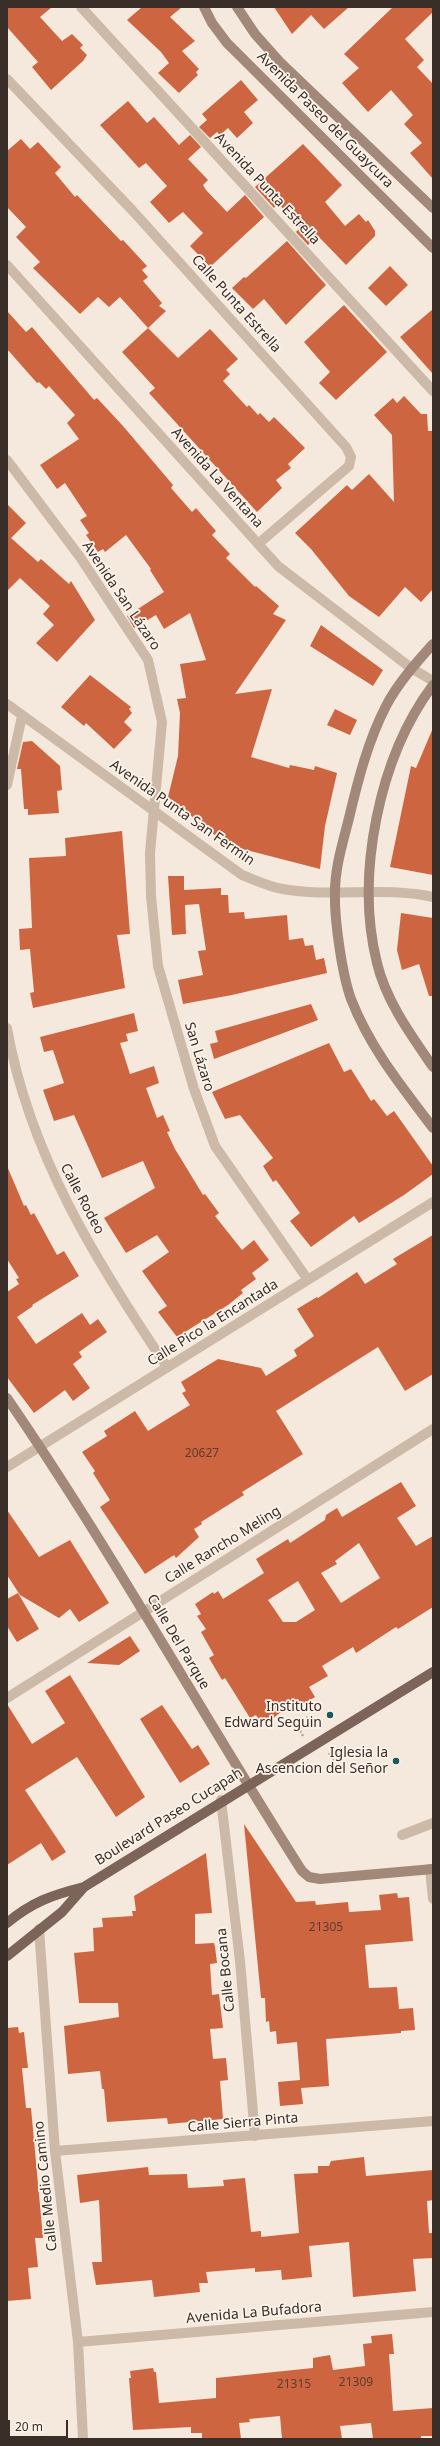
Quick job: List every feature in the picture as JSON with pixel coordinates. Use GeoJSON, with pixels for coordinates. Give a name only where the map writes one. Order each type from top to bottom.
{"type":"FeatureCollection","features":[{"type":"Feature","properties":{"kind":"main road","name":"Avenida Paseo del Guaycura"},"geometry":{"type":"LineString","coordinates":[[204,7],[212,23],[227,44],[433,248]]}},
{"type":"Feature","properties":{"kind":"main road","name":"Avenida Paseo del Guaycura"},"geometry":{"type":"LineString","coordinates":[[237,7],[255,34],[280,62],[433,208]]}},
{"type":"Feature","properties":{"kind":"main road"},"geometry":{"type":"LineString","coordinates":[[433,644],[411,668],[386,705],[369,746],[341,848],[334,892],[342,960],[350,997],[360,1021],[381,1059],[433,1128]]}},
{"type":"Feature","properties":{"kind":"main road"},"geometry":{"type":"LineString","coordinates":[[433,685],[420,702],[404,736],[387,780],[372,843],[370,892],[370,927],[377,964],[390,998],[404,1024],[433,1067]]}},
{"type":"Feature","properties":{"kind":"main road","name":"Calle Del Parque"},"geometry":{"type":"LineString","coordinates":[[7,1398],[40,1447],[144,1611],[247,1784],[302,1871],[309,1877],[320,1879],[432,1869]]}},
{"type":"Feature","properties":{"kind":"main road","name":"Boulevard Paseo Cucapah"},"geometry":{"type":"LineString","coordinates":[[84,1887],[221,1800],[433,1672]]}},
{"type":"Feature","properties":{"kind":"main road"},"geometry":{"type":"LineString","coordinates":[[7,1923],[40,1900],[52,1895],[84,1887]]}},
{"type":"Feature","properties":{"kind":"main road"},"geometry":{"type":"LineString","coordinates":[[7,1956],[62,1912],[84,1887]]}},
{"type":"Feature","properties":{"kind":"street","name":"Avenida Punta Estrella"},"geometry":{"type":"LineString","coordinates":[[81,7],[433,391]]}},
{"type":"Feature","properties":{"kind":"street","name":"Calle Punta Estrella"},"geometry":{"type":"LineString","coordinates":[[7,79],[132,210],[349,452],[351,457],[349,466],[258,544]]}},
{"type":"Feature","properties":{"kind":"street","name":"Avenida La Ventana"},"geometry":{"type":"LineString","coordinates":[[7,265],[278,566],[411,668],[433,681]]}},
{"type":"Feature","properties":{"kind":"street","name":"Avenida San Lázaro"},"geometry":{"type":"LineString","coordinates":[[7,460],[80,557],[148,660],[162,722],[156,814]]}},
{"type":"Feature","properties":{"kind":"street","name":"Avenida Punta San Fermin"},"geometry":{"type":"LineString","coordinates":[[7,704],[156,814],[242,875],[282,889],[334,892],[396,892],[433,897]]}},
{"type":"Feature","properties":{"kind":"street"},"geometry":{"type":"LineString","coordinates":[[7,785],[22,716]]}},
{"type":"Feature","properties":{"kind":"street","name":"San Lázaro"},"geometry":{"type":"LineString","coordinates":[[156,814],[150,853],[151,896],[158,966],[194,1089],[215,1146],[308,1280]]}},
{"type":"Feature","properties":{"kind":"street","name":"Calle Rodeo"},"geometry":{"type":"LineString","coordinates":[[7,1028],[31,1121],[51,1173],[116,1291],[167,1368]]}},
{"type":"Feature","properties":{"kind":"street","name":"Calle Pico la Encantada"},"geometry":{"type":"LineString","coordinates":[[7,1467],[433,1202]]}},
{"type":"Feature","properties":{"kind":"street","name":"Calle Rancho Meling"},"geometry":{"type":"LineString","coordinates":[[7,1698],[433,1429]]}},
{"type":"Feature","properties":{"kind":"street","name":"Calle Bocana"},"geometry":{"type":"LineString","coordinates":[[221,1800],[240,1961],[255,2136]]}},
{"type":"Feature","properties":{"kind":"street"},"geometry":{"type":"LineString","coordinates":[[402,1834],[433,1823]]}},
{"type":"Feature","properties":{"kind":"street"},"geometry":{"type":"LineString","coordinates":[[432,1869],[433,1899]]}},
{"type":"Feature","properties":{"kind":"street","name":"Calle Medio Camino"},"geometry":{"type":"LineString","coordinates":[[39,1929],[55,2151],[78,2342],[83,2439]]}},
{"type":"Feature","properties":{"kind":"street","name":"Calle Sierra Pinta"},"geometry":{"type":"LineString","coordinates":[[55,2151],[433,2121]]}},
{"type":"Feature","properties":{"kind":"street","name":"Avenida La Bufadora"},"geometry":{"type":"LineString","coordinates":[[78,2342],[433,2312]]}},
{"type":"Feature","properties":{"kind":"path"},"geometry":{"type":"LineString","coordinates":[[297,1725],[308,1717]]}},
{"type":"Feature","properties":{"kind":"path"},"geometry":{"type":"LineString","coordinates":[[333,1760],[347,1752]]}},
{"type":"Feature","properties":{"kind":"building"},"geometry":{"type":"Polygon","coordinates":[[[7,7],[52,7],[40,17],[62,41],[72,34],[83,45],[80,48],[87,55],[83,61],[51,90],[32,67],[38,62],[7,27],[7,7]]]}},
{"type":"Feature","properties":{"kind":"building"},"geometry":{"type":"Polygon","coordinates":[[[142,7],[182,7],[170,17],[195,41],[182,51],[199,69],[196,72],[198,75],[179,93],[158,73],[169,63],[161,52],[127,20],[142,7]]]}},
{"type":"Feature","properties":{"kind":"building"},"geometry":{"type":"Polygon","coordinates":[[[274,7],[349,7],[324,29],[311,15],[292,34],[274,7]]]}},
{"type":"Feature","properties":{"kind":"building"},"geometry":{"type":"Polygon","coordinates":[[[393,7],[433,7],[433,12],[405,39],[424,60],[417,67],[433,84],[433,179],[410,153],[422,143],[404,124],[413,115],[391,90],[368,112],[342,83],[359,68],[344,54],[393,7]]]}},
{"type":"Feature","properties":{"kind":"building"},"geometry":{"type":"Polygon","coordinates":[[[241,80],[258,100],[244,112],[253,123],[237,138],[228,128],[220,135],[217,132],[210,138],[199,127],[207,120],[202,114],[241,80]]]}},
{"type":"Feature","properties":{"kind":"building"},"geometry":{"type":"Polygon","coordinates":[[[128,101],[147,123],[154,117],[179,145],[190,135],[201,147],[188,159],[208,180],[203,185],[206,190],[227,212],[245,195],[264,217],[210,267],[190,246],[203,233],[183,212],[169,223],[150,202],[167,186],[146,163],[139,168],[100,125],[128,101]]]}},
{"type":"Feature","properties":{"kind":"building"},"geometry":{"type":"Polygon","coordinates":[[[21,139],[30,149],[38,142],[61,167],[55,173],[75,197],[77,195],[147,266],[142,270],[148,277],[143,281],[162,303],[159,306],[166,311],[148,328],[120,297],[109,307],[98,297],[80,314],[33,268],[40,262],[16,237],[26,227],[7,207],[7,151],[21,139]]]}},
{"type":"Feature","properties":{"kind":"building"},"geometry":{"type":"Polygon","coordinates":[[[303,144],[342,185],[325,202],[345,226],[359,214],[366,222],[368,220],[375,231],[375,236],[346,265],[318,236],[308,245],[296,232],[300,228],[278,203],[274,208],[255,187],[303,144]]]}},
{"type":"Feature","properties":{"kind":"building"},"geometry":{"type":"Polygon","coordinates":[[[287,241],[326,285],[286,325],[264,299],[253,309],[232,288],[244,277],[246,278],[287,241]]]}},
{"type":"Feature","properties":{"kind":"building"},"geometry":{"type":"Polygon","coordinates":[[[390,266],[408,285],[386,306],[368,288],[390,266]]]}},
{"type":"Feature","properties":{"kind":"building"},"geometry":{"type":"Polygon","coordinates":[[[344,305],[387,352],[336,400],[319,383],[330,372],[304,342],[344,305]]]}},
{"type":"Feature","properties":{"kind":"building"},"geometry":{"type":"Polygon","coordinates":[[[433,309],[433,374],[400,337],[433,309]]]}},
{"type":"Feature","properties":{"kind":"building"},"geometry":{"type":"Polygon","coordinates":[[[7,311],[26,332],[32,327],[94,400],[97,398],[123,426],[173,485],[171,488],[192,512],[196,508],[216,531],[212,535],[230,554],[226,558],[255,587],[256,586],[279,606],[273,614],[286,620],[235,694],[272,689],[251,757],[289,768],[290,765],[314,770],[315,766],[337,773],[325,826],[320,869],[227,845],[168,797],[178,756],[180,713],[177,699],[186,698],[180,664],[206,660],[190,613],[164,629],[156,615],[134,628],[127,616],[164,592],[150,570],[151,569],[126,535],[105,552],[103,549],[98,552],[86,535],[89,533],[80,520],[87,516],[65,483],[57,489],[40,465],[79,439],[67,423],[75,415],[49,386],[46,389],[39,382],[37,383],[7,349],[7,311]]]}},
{"type":"Feature","properties":{"kind":"building"},"geometry":{"type":"Polygon","coordinates":[[[148,328],[178,358],[210,329],[238,359],[226,370],[230,374],[223,381],[247,407],[249,405],[258,415],[260,413],[269,422],[274,417],[305,448],[288,464],[291,468],[276,480],[282,488],[257,512],[149,393],[155,388],[122,352],[148,328]]]}},
{"type":"Feature","properties":{"kind":"building"},"geometry":{"type":"Polygon","coordinates":[[[404,396],[421,414],[427,414],[428,431],[433,431],[433,589],[421,602],[405,587],[379,617],[349,596],[311,549],[295,533],[347,485],[352,490],[369,474],[394,502],[392,435],[374,415],[393,398],[397,403],[404,396]]]}},
{"type":"Feature","properties":{"kind":"building"},"geometry":{"type":"Polygon","coordinates":[[[7,504],[26,523],[11,538],[38,562],[41,559],[69,584],[71,581],[95,620],[57,662],[36,643],[54,625],[43,614],[50,606],[20,578],[7,591],[7,504]]]}},
{"type":"Feature","properties":{"kind":"building"},"geometry":{"type":"Polygon","coordinates":[[[321,625],[383,670],[373,686],[310,646],[321,625]]]}},
{"type":"Feature","properties":{"kind":"building"},"geometry":{"type":"Polygon","coordinates":[[[90,675],[131,707],[129,709],[132,713],[124,722],[132,730],[114,749],[86,723],[84,726],[61,707],[90,675]]]}},
{"type":"Feature","properties":{"kind":"building"},"geometry":{"type":"Polygon","coordinates":[[[335,709],[357,720],[350,735],[327,725],[335,709]]]}},
{"type":"Feature","properties":{"kind":"building"},"geometry":{"type":"Polygon","coordinates":[[[433,728],[433,875],[390,867],[411,766],[416,768],[433,728]]]}},
{"type":"Feature","properties":{"kind":"building"},"geometry":{"type":"Polygon","coordinates":[[[32,741],[60,766],[62,790],[57,791],[59,813],[28,815],[28,809],[24,809],[21,769],[17,769],[23,742],[32,741]]]}},
{"type":"Feature","properties":{"kind":"building"},"geometry":{"type":"Polygon","coordinates":[[[122,831],[130,934],[117,935],[125,988],[33,1008],[30,993],[34,992],[30,949],[20,950],[19,929],[32,928],[29,858],[66,856],[65,838],[122,831]]]}},
{"type":"Feature","properties":{"kind":"building"},"geometry":{"type":"Polygon","coordinates":[[[168,876],[184,876],[184,890],[221,888],[221,895],[228,895],[229,913],[244,912],[245,919],[287,915],[289,940],[303,938],[305,946],[313,945],[316,960],[324,958],[327,973],[232,995],[183,1004],[178,980],[203,975],[198,951],[206,950],[199,904],[185,905],[186,934],[172,935],[168,876]]]}},
{"type":"Feature","properties":{"kind":"building"},"geometry":{"type":"Polygon","coordinates":[[[401,913],[433,918],[433,996],[429,996],[419,964],[402,970],[397,950],[401,913]]]}},
{"type":"Feature","properties":{"kind":"building"},"geometry":{"type":"Polygon","coordinates":[[[311,1004],[318,1020],[214,1059],[210,1044],[218,1042],[215,1031],[311,1004]]]}},
{"type":"Feature","properties":{"kind":"building"},"geometry":{"type":"Polygon","coordinates":[[[134,1013],[138,1031],[126,1034],[128,1041],[120,1043],[130,1074],[154,1066],[159,1083],[146,1088],[157,1118],[163,1115],[170,1131],[167,1132],[175,1149],[203,1195],[205,1194],[219,1213],[215,1216],[242,1250],[254,1240],[269,1260],[252,1273],[256,1279],[241,1290],[243,1293],[228,1305],[177,1337],[158,1312],[167,1306],[142,1271],[169,1252],[157,1235],[126,1253],[104,1218],[155,1188],[143,1161],[102,1178],[74,1115],[54,1121],[43,1090],[64,1083],[53,1050],[44,1052],[40,1037],[134,1013]]]}},
{"type":"Feature","properties":{"kind":"building"},"geometry":{"type":"Polygon","coordinates":[[[329,1043],[344,1072],[351,1069],[371,1101],[374,1099],[387,1116],[394,1111],[433,1166],[433,1174],[404,1195],[359,1223],[354,1216],[311,1247],[290,1221],[300,1213],[276,1180],[273,1182],[263,1166],[273,1158],[240,1115],[225,1119],[212,1092],[329,1043]]]}},
{"type":"Feature","properties":{"kind":"building"},"geometry":{"type":"Polygon","coordinates":[[[7,1166],[24,1206],[26,1205],[31,1215],[34,1213],[57,1255],[64,1251],[79,1276],[32,1305],[33,1306],[17,1317],[36,1344],[82,1313],[90,1325],[98,1319],[107,1332],[79,1352],[82,1357],[73,1364],[90,1388],[73,1401],[65,1390],[34,1413],[7,1377],[7,1292],[19,1284],[16,1279],[19,1278],[7,1259],[7,1166]]]}},
{"type":"Feature","properties":{"kind":"building"},"geometry":{"type":"Polygon","coordinates":[[[433,1235],[433,1374],[405,1391],[378,1347],[276,1411],[303,1454],[242,1492],[244,1495],[201,1522],[202,1524],[194,1529],[199,1537],[176,1558],[174,1555],[145,1574],[100,1507],[110,1500],[93,1473],[95,1471],[82,1452],[107,1436],[104,1431],[135,1411],[148,1431],[190,1405],[182,1393],[186,1391],[181,1382],[218,1359],[261,1368],[266,1376],[297,1356],[294,1350],[314,1336],[297,1309],[317,1297],[318,1298],[357,1272],[365,1284],[397,1264],[393,1259],[433,1235]]]}},
{"type":"Feature","properties":{"kind":"building"},"geometry":{"type":"Polygon","coordinates":[[[401,1482],[416,1506],[397,1518],[416,1546],[433,1536],[433,1607],[398,1629],[396,1627],[356,1653],[353,1647],[322,1666],[328,1676],[309,1687],[315,1697],[293,1710],[290,1705],[272,1719],[271,1717],[261,1723],[256,1715],[250,1718],[225,1678],[222,1680],[209,1658],[214,1655],[201,1632],[206,1629],[197,1616],[201,1614],[195,1604],[213,1592],[214,1594],[218,1591],[223,1599],[264,1573],[256,1559],[288,1539],[290,1543],[325,1520],[326,1515],[337,1508],[342,1517],[401,1482]],[[359,1543],[335,1561],[337,1564],[321,1573],[341,1603],[380,1578],[359,1543]],[[298,1581],[268,1600],[283,1622],[296,1622],[315,1610],[298,1581]]]}},
{"type":"Feature","properties":{"kind":"building"},"geometry":{"type":"Polygon","coordinates":[[[7,1510],[39,1557],[70,1540],[109,1603],[79,1622],[70,1609],[59,1618],[20,1595],[7,1575],[7,1510]]]}},
{"type":"Feature","properties":{"kind":"building"},"geometry":{"type":"Polygon","coordinates":[[[18,1593],[39,1629],[17,1642],[7,1626],[7,1599],[18,1593]]]}},
{"type":"Feature","properties":{"kind":"building"},"geometry":{"type":"Polygon","coordinates":[[[130,1636],[140,1651],[119,1665],[87,1663],[130,1636]]]}},
{"type":"Feature","properties":{"kind":"building"},"geometry":{"type":"Polygon","coordinates":[[[70,1675],[145,1797],[116,1817],[77,1757],[25,1790],[66,1852],[52,1861],[41,1843],[7,1865],[7,1704],[32,1744],[65,1723],[45,1691],[70,1675]]]}},
{"type":"Feature","properties":{"kind":"building"},"geometry":{"type":"Polygon","coordinates":[[[162,1705],[192,1749],[198,1745],[210,1764],[180,1783],[140,1719],[162,1705]]]}},
{"type":"Feature","properties":{"kind":"building"},"geometry":{"type":"Polygon","coordinates":[[[244,1824],[296,1902],[315,1901],[316,1905],[348,1902],[349,1912],[381,1910],[379,1895],[397,1893],[398,1898],[409,1897],[413,1941],[365,1945],[369,1988],[397,1987],[399,2009],[413,2008],[415,2030],[401,2031],[401,2033],[326,2039],[329,2086],[301,2088],[303,2104],[280,2106],[278,2082],[300,2080],[297,2042],[277,2044],[276,2031],[270,2032],[269,2021],[266,2022],[265,1998],[261,1998],[244,1824]]]}},
{"type":"Feature","properties":{"kind":"building"},"geometry":{"type":"Polygon","coordinates":[[[206,1853],[212,1913],[195,1914],[195,1944],[214,1943],[215,1947],[217,1963],[210,1964],[212,1995],[219,1994],[223,2028],[210,2029],[213,2059],[226,2058],[228,2080],[220,2081],[223,2119],[168,2124],[167,2118],[107,2122],[104,2089],[102,2089],[100,2071],[68,2074],[64,2026],[119,2017],[118,2003],[79,2003],[74,1953],[94,1951],[93,1928],[103,1927],[102,1918],[133,1916],[132,1911],[136,1911],[134,1896],[206,1853]]]}},
{"type":"Feature","properties":{"kind":"building"},"geometry":{"type":"Polygon","coordinates":[[[18,2027],[19,2033],[24,2032],[28,2068],[22,2068],[26,2108],[31,2108],[43,2238],[35,2238],[38,2267],[28,2268],[31,2299],[7,2301],[7,2028],[18,2027]]]}},
{"type":"Feature","properties":{"kind":"building"},"geometry":{"type":"Polygon","coordinates":[[[364,2157],[366,2176],[433,2170],[433,2200],[427,2201],[429,2233],[433,2233],[433,2258],[413,2259],[416,2291],[353,2297],[349,2242],[309,2246],[312,2277],[282,2280],[281,2270],[255,2272],[255,2268],[206,2272],[208,2283],[199,2283],[200,2292],[154,2297],[152,2280],[96,2285],[92,2262],[102,2262],[99,2200],[80,2203],[77,2175],[148,2167],[149,2175],[187,2174],[188,2188],[224,2186],[223,2180],[245,2178],[251,2232],[261,2231],[261,2237],[299,2233],[294,2174],[318,2173],[318,2166],[329,2166],[331,2161],[364,2157]]]}},
{"type":"Feature","properties":{"kind":"building"},"geometry":{"type":"Polygon","coordinates":[[[392,2334],[394,2354],[389,2354],[393,2411],[433,2408],[433,2436],[421,2436],[421,2439],[373,2439],[371,2423],[340,2426],[342,2439],[282,2439],[280,2416],[249,2419],[250,2422],[239,2423],[241,2439],[202,2439],[202,2433],[191,2433],[191,2427],[133,2430],[129,2378],[131,2378],[130,2371],[153,2368],[154,2372],[156,2372],[159,2403],[216,2398],[216,2378],[313,2368],[313,2358],[330,2355],[333,2370],[365,2366],[363,2344],[372,2343],[371,2336],[392,2334]]]}},
{"type":"Feature","properties":{"kind":"place","name":"Instituto Edward Seguin"},"geometry":{"type":"Point","coordinates":[330,1715]}},
{"type":"Feature","properties":{"kind":"place","name":"Iglesia la Ascencion del Señor"},"geometry":{"type":"Point","coordinates":[396,1761]}}]}
